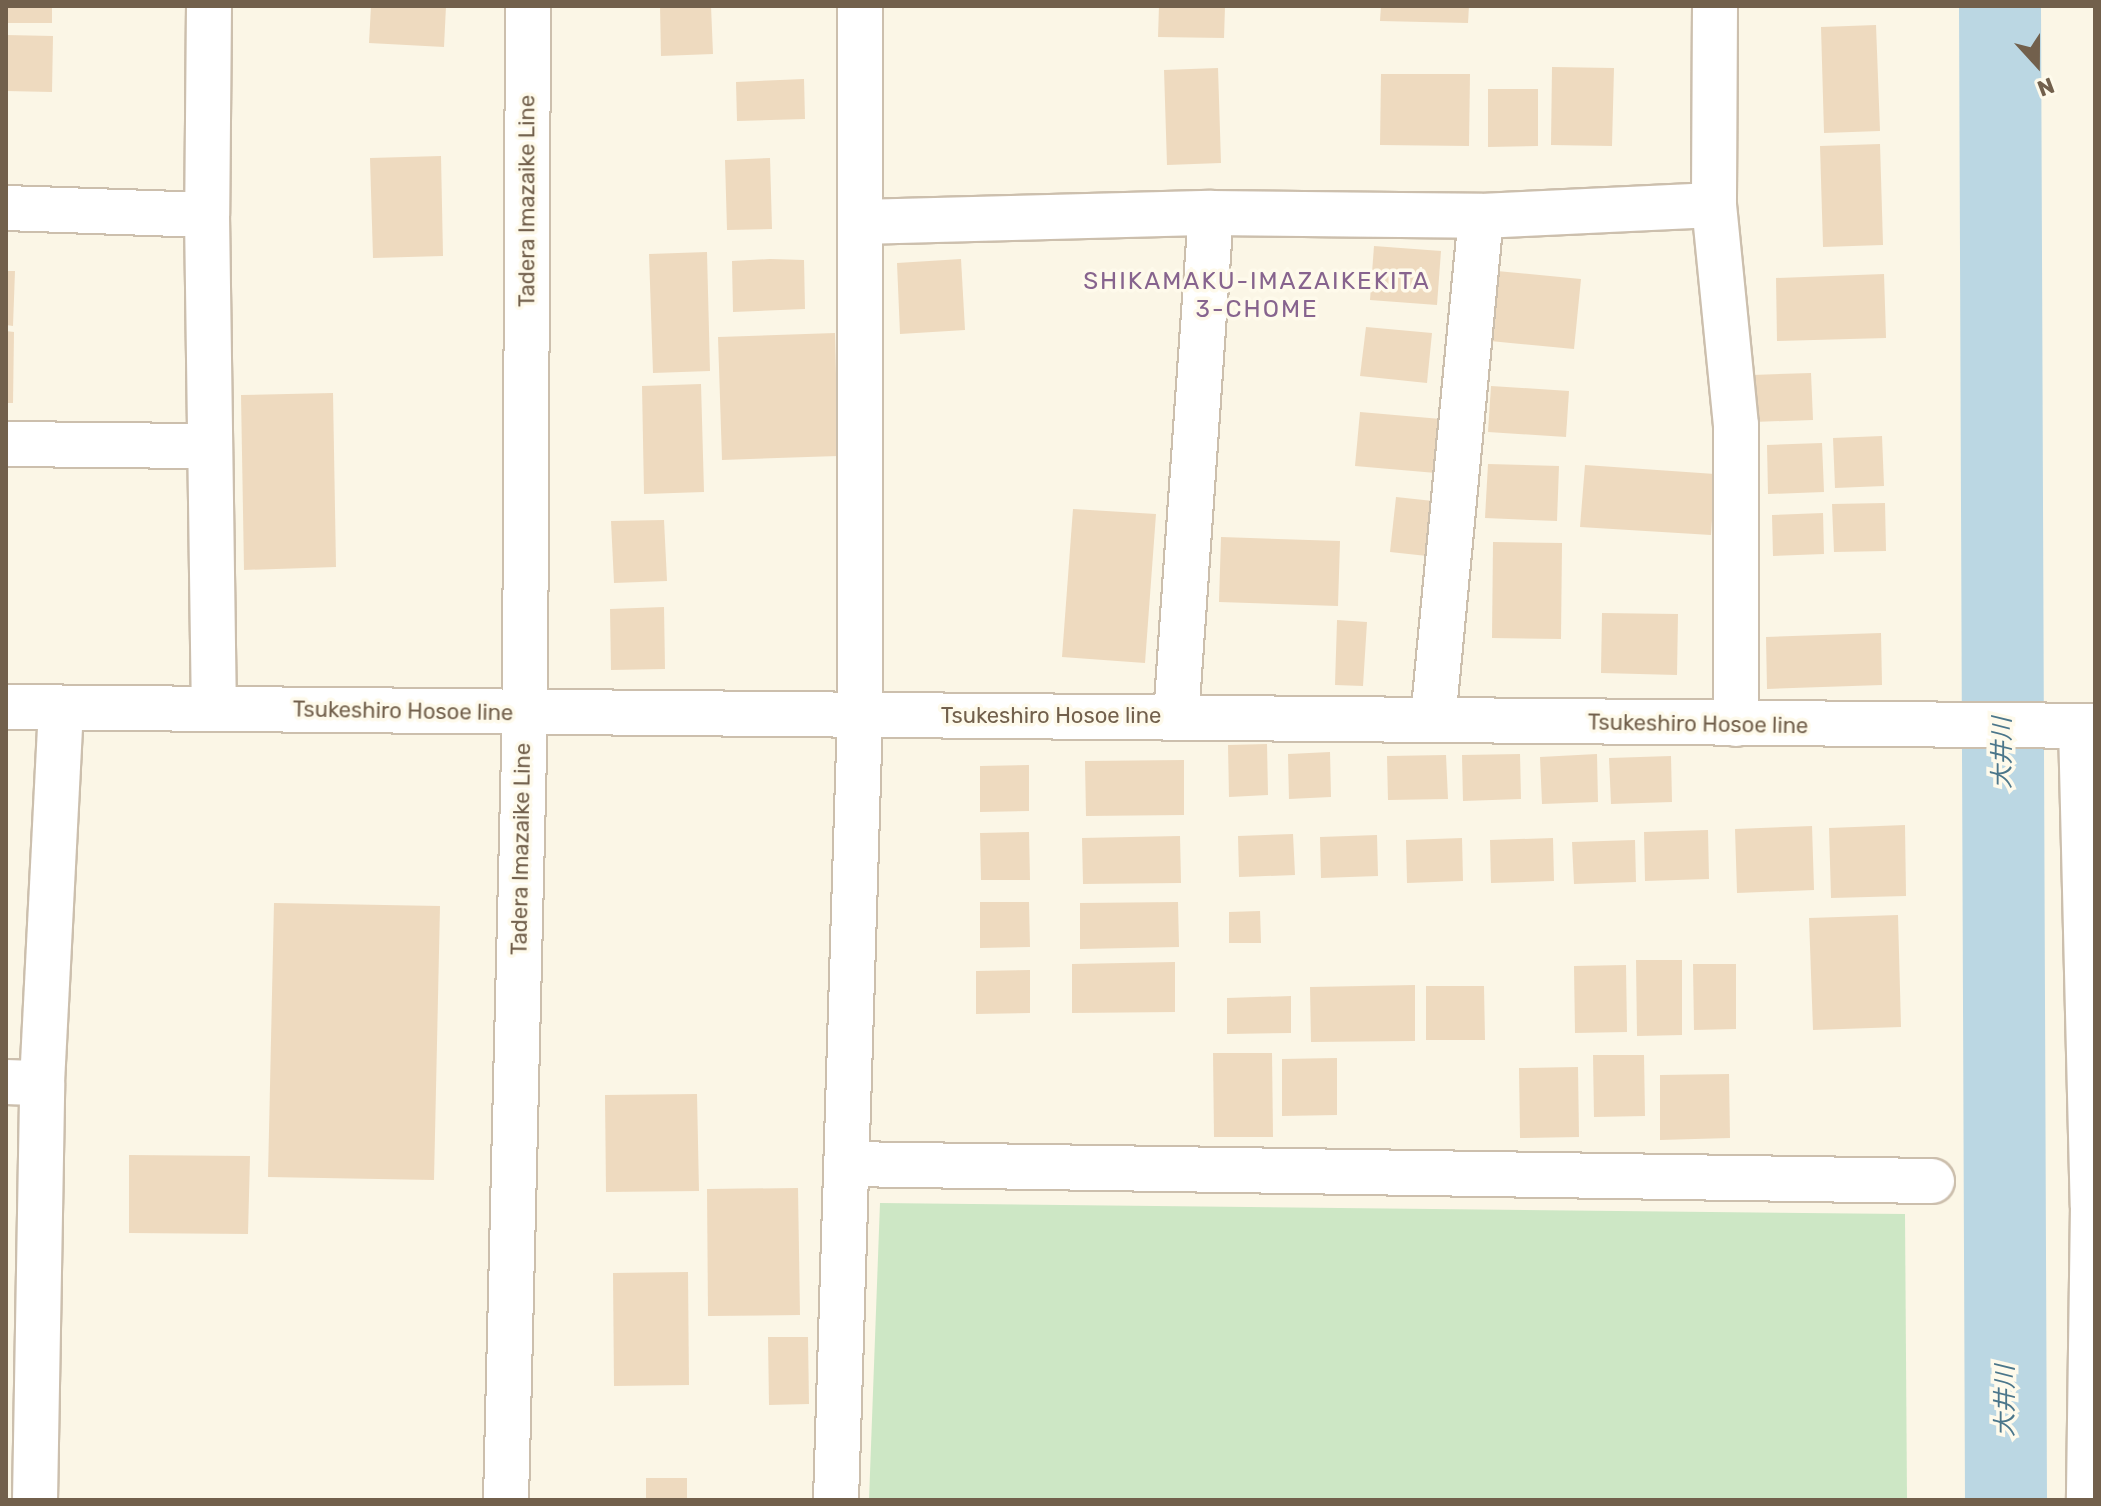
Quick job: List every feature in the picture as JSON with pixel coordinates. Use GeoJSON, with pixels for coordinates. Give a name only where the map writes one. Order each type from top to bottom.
{"type":"FeatureCollection","features":[{"type":"Feature","properties":{"kind":"street"},"geometry":{"type":"LineString","coordinates":[[209,6],[207,215],[214,709]]}},
{"type":"Feature","properties":{"kind":"street","name":"Tadera Imazaike Line"},"geometry":{"type":"LineString","coordinates":[[506,1500],[525,712],[528,6]]}},
{"type":"Feature","properties":{"kind":"street"},"geometry":{"type":"LineString","coordinates":[[836,1500],[860,715],[860,6]]}},
{"type":"Feature","properties":{"kind":"street"},"geometry":{"type":"LineString","coordinates":[[1715,6],[1714,205],[1736,425],[1736,724]]}},
{"type":"Feature","properties":{"kind":"street"},"geometry":{"type":"LineString","coordinates":[[860,222],[1211,213],[1481,216],[1714,205]]}},
{"type":"Feature","properties":{"kind":"street"},"geometry":{"type":"LineString","coordinates":[[6,208],[207,215]]}},
{"type":"Feature","properties":{"kind":"street"},"geometry":{"type":"LineString","coordinates":[[1176,717],[1211,213]]}},
{"type":"Feature","properties":{"kind":"street"},"geometry":{"type":"LineString","coordinates":[[1433,720],[1481,216]]}},
{"type":"Feature","properties":{"kind":"street"},"geometry":{"type":"LineString","coordinates":[[6,444],[210,446]]}},
{"type":"Feature","properties":{"kind":"street","name":"Tsukeshiro Hosoe line"},"geometry":{"type":"LineString","coordinates":[[6,707],[2088,726]]}},
{"type":"Feature","properties":{"kind":"street"},"geometry":{"type":"LineString","coordinates":[[35,1500],[24,1083],[61,708]]}},
{"type":"Feature","properties":{"kind":"street"},"geometry":{"type":"LineString","coordinates":[[2088,726],[2094,1206],[2091,1479]]}},
{"type":"Feature","properties":{"kind":"street"},"geometry":{"type":"LineString","coordinates":[[847,1164],[1932,1181]]}},
{"type":"Feature","properties":{"kind":"green space"},"geometry":{"type":"Polygon","coordinates":[[[880,1203],[1905,1214],[1907,1500],[869,1500],[880,1203]]]}},
{"type":"Feature","properties":{"kind":"building"},"geometry":{"type":"Polygon","coordinates":[[[6,6],[52,6],[52,23],[6,23],[6,6]]]}},
{"type":"Feature","properties":{"kind":"building"},"geometry":{"type":"Polygon","coordinates":[[[371,6],[446,6],[444,47],[369,43],[371,6]]]}},
{"type":"Feature","properties":{"kind":"building"},"geometry":{"type":"Polygon","coordinates":[[[660,6],[711,6],[713,54],[661,56],[660,6]]]}},
{"type":"Feature","properties":{"kind":"building"},"geometry":{"type":"Polygon","coordinates":[[[1159,6],[1225,6],[1224,38],[1158,37],[1159,6]]]}},
{"type":"Feature","properties":{"kind":"building"},"geometry":{"type":"Polygon","coordinates":[[[1381,6],[1469,6],[1468,23],[1380,21],[1381,6]]]}},
{"type":"Feature","properties":{"kind":"building"},"geometry":{"type":"Polygon","coordinates":[[[1876,25],[1880,131],[1824,133],[1821,27],[1876,25]]]}},
{"type":"Feature","properties":{"kind":"building"},"geometry":{"type":"Polygon","coordinates":[[[6,35],[53,36],[52,92],[6,91],[6,35]]]}},
{"type":"Feature","properties":{"kind":"building"},"geometry":{"type":"Polygon","coordinates":[[[1552,67],[1614,68],[1612,146],[1551,145],[1552,67]]]}},
{"type":"Feature","properties":{"kind":"building"},"geometry":{"type":"Polygon","coordinates":[[[1218,68],[1221,163],[1167,165],[1164,70],[1218,68]]]}},
{"type":"Feature","properties":{"kind":"building"},"geometry":{"type":"Polygon","coordinates":[[[1381,74],[1470,74],[1469,146],[1380,145],[1381,74]]]}},
{"type":"Feature","properties":{"kind":"building"},"geometry":{"type":"Polygon","coordinates":[[[804,79],[805,119],[737,121],[736,82],[804,79]]]}},
{"type":"Feature","properties":{"kind":"building"},"geometry":{"type":"Polygon","coordinates":[[[1488,89],[1538,89],[1538,146],[1488,147],[1488,89]]]}},
{"type":"Feature","properties":{"kind":"building"},"geometry":{"type":"Polygon","coordinates":[[[1880,144],[1883,245],[1823,247],[1820,146],[1880,144]]]}},
{"type":"Feature","properties":{"kind":"building"},"geometry":{"type":"Polygon","coordinates":[[[441,156],[443,256],[373,258],[370,158],[441,156]]]}},
{"type":"Feature","properties":{"kind":"building"},"geometry":{"type":"Polygon","coordinates":[[[770,158],[772,229],[727,230],[725,160],[770,158]]]}},
{"type":"Feature","properties":{"kind":"building"},"geometry":{"type":"Polygon","coordinates":[[[1374,246],[1441,251],[1437,305],[1370,300],[1374,246]]]}},
{"type":"Feature","properties":{"kind":"building"},"geometry":{"type":"Polygon","coordinates":[[[707,252],[710,371],[653,373],[649,254],[707,252]]]}},
{"type":"Feature","properties":{"kind":"building"},"geometry":{"type":"Polygon","coordinates":[[[961,259],[965,330],[900,334],[897,263],[961,259]]]}},
{"type":"Feature","properties":{"kind":"building"},"geometry":{"type":"Polygon","coordinates":[[[804,260],[805,309],[733,312],[732,261],[804,260]]]}},
{"type":"Feature","properties":{"kind":"building"},"geometry":{"type":"Polygon","coordinates":[[[6,271],[15,271],[13,326],[6,325],[6,271]]]}},
{"type":"Feature","properties":{"kind":"building"},"geometry":{"type":"Polygon","coordinates":[[[1497,271],[1581,279],[1574,349],[1490,341],[1497,271]]]}},
{"type":"Feature","properties":{"kind":"building"},"geometry":{"type":"Polygon","coordinates":[[[1884,274],[1886,338],[1777,341],[1776,278],[1884,274]]]}},
{"type":"Feature","properties":{"kind":"building"},"geometry":{"type":"Polygon","coordinates":[[[1366,327],[1432,333],[1427,383],[1360,376],[1366,327]]]}},
{"type":"Feature","properties":{"kind":"building"},"geometry":{"type":"Polygon","coordinates":[[[6,331],[14,332],[13,403],[6,403],[6,331]]]}},
{"type":"Feature","properties":{"kind":"building"},"geometry":{"type":"Polygon","coordinates":[[[835,333],[838,456],[722,460],[718,337],[835,333]]]}},
{"type":"Feature","properties":{"kind":"building"},"geometry":{"type":"Polygon","coordinates":[[[1811,373],[1813,420],[1753,422],[1752,375],[1811,373]]]}},
{"type":"Feature","properties":{"kind":"building"},"geometry":{"type":"Polygon","coordinates":[[[701,384],[704,492],[644,494],[642,386],[701,384]]]}},
{"type":"Feature","properties":{"kind":"building"},"geometry":{"type":"Polygon","coordinates":[[[1491,386],[1569,391],[1566,437],[1488,432],[1491,386]]]}},
{"type":"Feature","properties":{"kind":"building"},"geometry":{"type":"Polygon","coordinates":[[[333,393],[336,567],[244,570],[241,395],[333,393]]]}},
{"type":"Feature","properties":{"kind":"building"},"geometry":{"type":"Polygon","coordinates":[[[1360,412],[1441,419],[1436,473],[1355,466],[1360,412]]]}},
{"type":"Feature","properties":{"kind":"building"},"geometry":{"type":"Polygon","coordinates":[[[1882,436],[1884,486],[1835,488],[1833,438],[1882,436]]]}},
{"type":"Feature","properties":{"kind":"building"},"geometry":{"type":"Polygon","coordinates":[[[1822,443],[1824,492],[1768,494],[1767,445],[1822,443]]]}},
{"type":"Feature","properties":{"kind":"building"},"geometry":{"type":"Polygon","coordinates":[[[1488,464],[1559,466],[1557,521],[1485,518],[1488,464]]]}},
{"type":"Feature","properties":{"kind":"building"},"geometry":{"type":"Polygon","coordinates":[[[1585,465],[1715,474],[1711,535],[1580,527],[1585,465]]]}},
{"type":"Feature","properties":{"kind":"building"},"geometry":{"type":"Polygon","coordinates":[[[1396,497],[1433,501],[1427,556],[1390,552],[1396,497]]]}},
{"type":"Feature","properties":{"kind":"building"},"geometry":{"type":"Polygon","coordinates":[[[1885,503],[1886,551],[1834,552],[1832,504],[1885,503]]]}},
{"type":"Feature","properties":{"kind":"building"},"geometry":{"type":"Polygon","coordinates":[[[1073,509],[1156,514],[1145,663],[1062,657],[1073,509]]]}},
{"type":"Feature","properties":{"kind":"building"},"geometry":{"type":"Polygon","coordinates":[[[1823,513],[1824,554],[1773,556],[1772,515],[1823,513]]]}},
{"type":"Feature","properties":{"kind":"building"},"geometry":{"type":"Polygon","coordinates":[[[664,520],[667,581],[614,583],[611,521],[664,520]]]}},
{"type":"Feature","properties":{"kind":"building"},"geometry":{"type":"Polygon","coordinates":[[[1221,537],[1340,541],[1338,606],[1219,602],[1221,537]]]}},
{"type":"Feature","properties":{"kind":"building"},"geometry":{"type":"Polygon","coordinates":[[[1493,542],[1562,543],[1561,639],[1492,638],[1493,542]]]}},
{"type":"Feature","properties":{"kind":"building"},"geometry":{"type":"Polygon","coordinates":[[[664,607],[665,669],[611,670],[610,609],[664,607]]]}},
{"type":"Feature","properties":{"kind":"building"},"geometry":{"type":"Polygon","coordinates":[[[1602,613],[1678,614],[1677,675],[1601,673],[1602,613]]]}},
{"type":"Feature","properties":{"kind":"building"},"geometry":{"type":"Polygon","coordinates":[[[1337,620],[1367,622],[1363,686],[1335,685],[1337,620]]]}},
{"type":"Feature","properties":{"kind":"building"},"geometry":{"type":"Polygon","coordinates":[[[1881,633],[1882,685],[1767,689],[1766,637],[1881,633]]]}},
{"type":"Feature","properties":{"kind":"building"},"geometry":{"type":"Polygon","coordinates":[[[1267,744],[1268,795],[1229,797],[1228,745],[1267,744]]]}},
{"type":"Feature","properties":{"kind":"building"},"geometry":{"type":"Polygon","coordinates":[[[1330,752],[1331,797],[1289,799],[1288,754],[1330,752]]]}},
{"type":"Feature","properties":{"kind":"building"},"geometry":{"type":"Polygon","coordinates":[[[1520,754],[1521,799],[1463,801],[1462,755],[1520,754]]]}},
{"type":"Feature","properties":{"kind":"building"},"geometry":{"type":"Polygon","coordinates":[[[1597,754],[1598,802],[1542,804],[1540,757],[1597,754]]]}},
{"type":"Feature","properties":{"kind":"building"},"geometry":{"type":"Polygon","coordinates":[[[1446,755],[1448,799],[1388,800],[1387,756],[1446,755]]]}},
{"type":"Feature","properties":{"kind":"building"},"geometry":{"type":"Polygon","coordinates":[[[1671,756],[1672,802],[1611,804],[1609,758],[1671,756]]]}},
{"type":"Feature","properties":{"kind":"building"},"geometry":{"type":"Polygon","coordinates":[[[1184,760],[1184,815],[1086,816],[1085,761],[1184,760]]]}},
{"type":"Feature","properties":{"kind":"building"},"geometry":{"type":"Polygon","coordinates":[[[1029,765],[1029,811],[980,812],[980,766],[1029,765]]]}},
{"type":"Feature","properties":{"kind":"building"},"geometry":{"type":"Polygon","coordinates":[[[1905,825],[1906,896],[1831,898],[1829,828],[1905,825]]]}},
{"type":"Feature","properties":{"kind":"building"},"geometry":{"type":"Polygon","coordinates":[[[1812,826],[1814,890],[1737,893],[1735,829],[1812,826]]]}},
{"type":"Feature","properties":{"kind":"building"},"geometry":{"type":"Polygon","coordinates":[[[1708,830],[1709,879],[1645,881],[1644,832],[1708,830]]]}},
{"type":"Feature","properties":{"kind":"building"},"geometry":{"type":"Polygon","coordinates":[[[1029,832],[1030,880],[981,880],[980,833],[1029,832]]]}},
{"type":"Feature","properties":{"kind":"building"},"geometry":{"type":"Polygon","coordinates":[[[1293,834],[1295,875],[1239,877],[1238,836],[1293,834]]]}},
{"type":"Feature","properties":{"kind":"building"},"geometry":{"type":"Polygon","coordinates":[[[1377,835],[1378,876],[1321,878],[1320,837],[1377,835]]]}},
{"type":"Feature","properties":{"kind":"building"},"geometry":{"type":"Polygon","coordinates":[[[1180,836],[1181,883],[1083,884],[1082,838],[1180,836]]]}},
{"type":"Feature","properties":{"kind":"building"},"geometry":{"type":"Polygon","coordinates":[[[1462,838],[1463,881],[1407,883],[1406,840],[1462,838]]]}},
{"type":"Feature","properties":{"kind":"building"},"geometry":{"type":"Polygon","coordinates":[[[1553,838],[1554,881],[1491,883],[1490,840],[1553,838]]]}},
{"type":"Feature","properties":{"kind":"building"},"geometry":{"type":"Polygon","coordinates":[[[1635,840],[1636,882],[1574,884],[1572,842],[1635,840]]]}},
{"type":"Feature","properties":{"kind":"building"},"geometry":{"type":"Polygon","coordinates":[[[980,902],[1029,902],[1030,947],[980,948],[980,902]]]}},
{"type":"Feature","properties":{"kind":"building"},"geometry":{"type":"Polygon","coordinates":[[[1178,902],[1179,947],[1080,949],[1080,903],[1178,902]]]}},
{"type":"Feature","properties":{"kind":"building"},"geometry":{"type":"Polygon","coordinates":[[[274,903],[440,906],[434,1180],[268,1177],[274,903]]]}},
{"type":"Feature","properties":{"kind":"building"},"geometry":{"type":"Polygon","coordinates":[[[1260,911],[1261,943],[1229,943],[1229,912],[1260,911]]]}},
{"type":"Feature","properties":{"kind":"building"},"geometry":{"type":"Polygon","coordinates":[[[1898,915],[1901,1027],[1813,1030],[1809,918],[1898,915]]]}},
{"type":"Feature","properties":{"kind":"building"},"geometry":{"type":"Polygon","coordinates":[[[1636,960],[1682,960],[1682,1035],[1637,1036],[1636,960]]]}},
{"type":"Feature","properties":{"kind":"building"},"geometry":{"type":"Polygon","coordinates":[[[1175,962],[1175,1012],[1072,1013],[1072,964],[1175,962]]]}},
{"type":"Feature","properties":{"kind":"building"},"geometry":{"type":"Polygon","coordinates":[[[1693,964],[1736,964],[1736,1029],[1694,1030],[1693,964]]]}},
{"type":"Feature","properties":{"kind":"building"},"geometry":{"type":"Polygon","coordinates":[[[1626,965],[1627,1032],[1575,1033],[1574,966],[1626,965]]]}},
{"type":"Feature","properties":{"kind":"building"},"geometry":{"type":"Polygon","coordinates":[[[1030,970],[1030,1013],[976,1014],[976,971],[1030,970]]]}},
{"type":"Feature","properties":{"kind":"building"},"geometry":{"type":"Polygon","coordinates":[[[1415,985],[1415,1041],[1311,1042],[1310,987],[1415,985]]]}},
{"type":"Feature","properties":{"kind":"building"},"geometry":{"type":"Polygon","coordinates":[[[1426,986],[1484,986],[1485,1040],[1426,1040],[1426,986]]]}},
{"type":"Feature","properties":{"kind":"building"},"geometry":{"type":"Polygon","coordinates":[[[1291,996],[1291,1033],[1227,1034],[1227,998],[1291,996]]]}},
{"type":"Feature","properties":{"kind":"building"},"geometry":{"type":"Polygon","coordinates":[[[1213,1053],[1272,1053],[1273,1137],[1214,1137],[1213,1053]]]}},
{"type":"Feature","properties":{"kind":"building"},"geometry":{"type":"Polygon","coordinates":[[[1593,1055],[1644,1055],[1645,1116],[1594,1117],[1593,1055]]]}},
{"type":"Feature","properties":{"kind":"building"},"geometry":{"type":"Polygon","coordinates":[[[1337,1058],[1337,1115],[1282,1116],[1282,1059],[1337,1058]]]}},
{"type":"Feature","properties":{"kind":"building"},"geometry":{"type":"Polygon","coordinates":[[[1578,1067],[1579,1137],[1520,1138],[1519,1068],[1578,1067]]]}},
{"type":"Feature","properties":{"kind":"building"},"geometry":{"type":"Polygon","coordinates":[[[1729,1074],[1730,1138],[1660,1140],[1660,1075],[1729,1074]]]}},
{"type":"Feature","properties":{"kind":"building"},"geometry":{"type":"Polygon","coordinates":[[[697,1094],[699,1191],[606,1192],[605,1095],[697,1094]]]}},
{"type":"Feature","properties":{"kind":"building"},"geometry":{"type":"Polygon","coordinates":[[[129,1155],[250,1156],[248,1234],[129,1233],[129,1155]]]}},
{"type":"Feature","properties":{"kind":"building"},"geometry":{"type":"Polygon","coordinates":[[[798,1188],[800,1315],[708,1316],[707,1189],[798,1188]]]}},
{"type":"Feature","properties":{"kind":"building"},"geometry":{"type":"Polygon","coordinates":[[[688,1272],[689,1385],[614,1386],[613,1273],[688,1272]]]}},
{"type":"Feature","properties":{"kind":"building"},"geometry":{"type":"Polygon","coordinates":[[[768,1337],[808,1337],[809,1404],[769,1405],[768,1337]]]}},
{"type":"Feature","properties":{"kind":"building"},"geometry":{"type":"Polygon","coordinates":[[[646,1478],[687,1478],[687,1500],[646,1500],[646,1478]]]}},
{"type":"Feature","properties":{"kind":"waterway","name":"大井川"},"geometry":{"type":"LineString","coordinates":[[2000,6],[2006,1500]]}},
{"type":"Feature","properties":{"kind":"district","name":"SHIKAMAKU-IMAZAIKEKITA 3-CHOME"},"geometry":{"type":"Point","coordinates":[1257,296]}}]}
